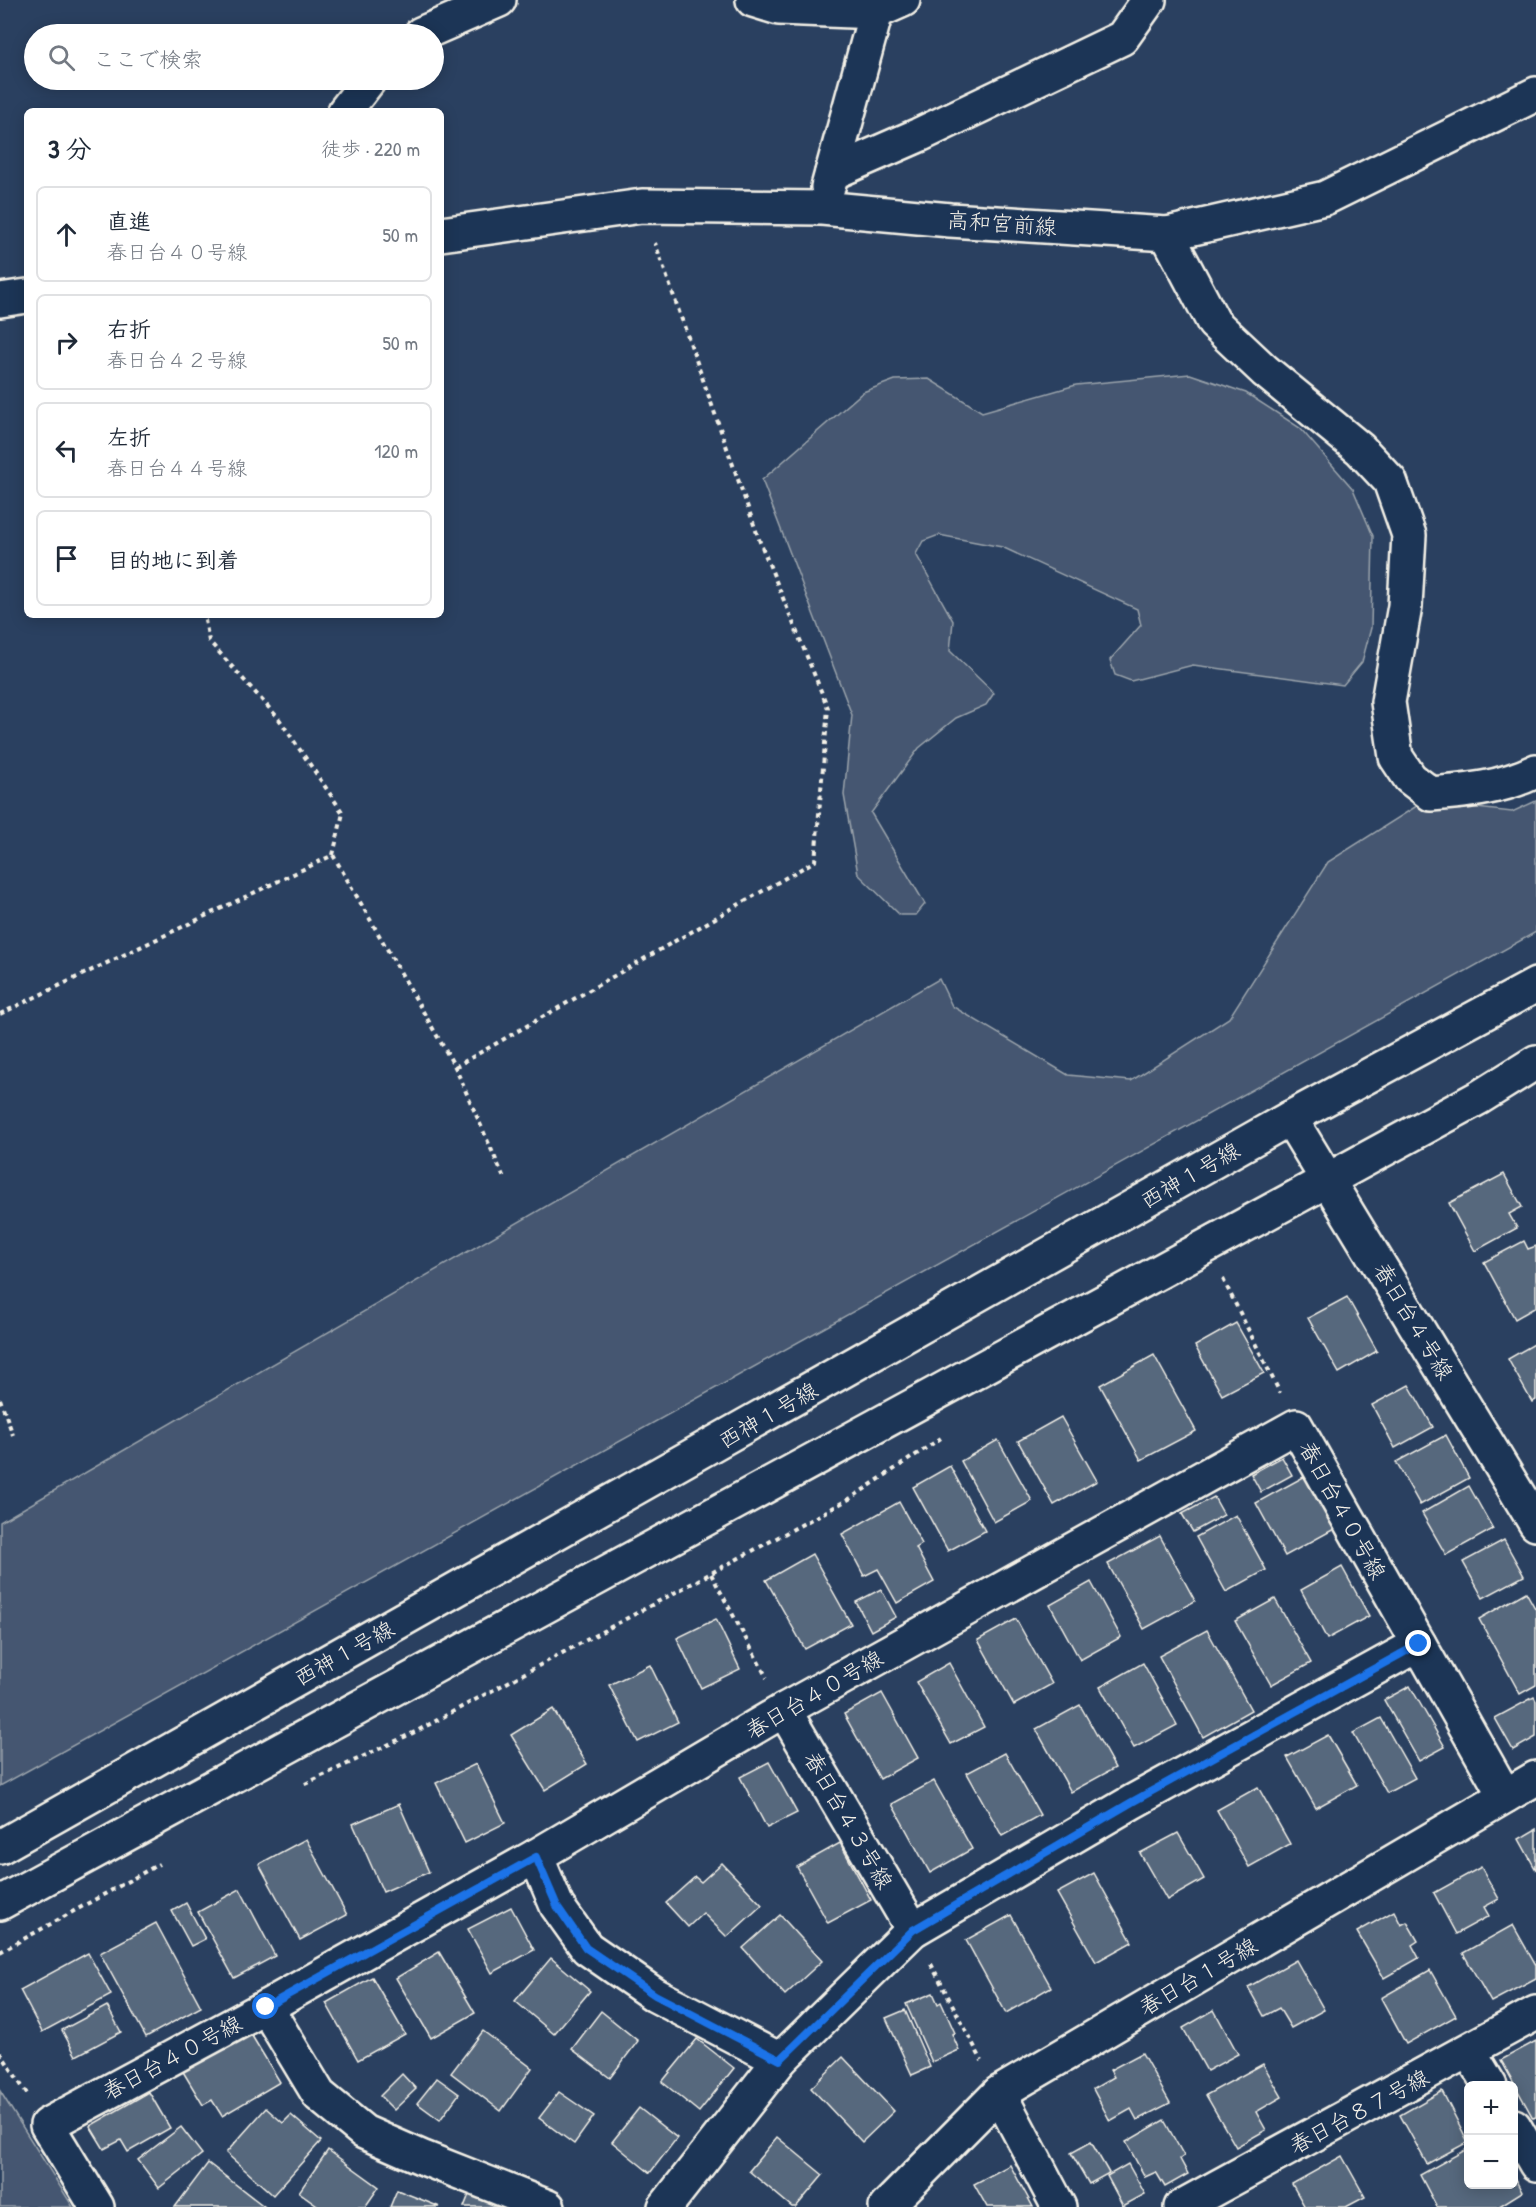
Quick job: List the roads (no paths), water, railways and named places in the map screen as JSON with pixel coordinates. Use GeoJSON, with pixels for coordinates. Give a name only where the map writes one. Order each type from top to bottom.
{"type":"FeatureCollection","features":[{"type":"Feature","properties":{"kind":"street"},"geometry":{"type":"LineString","coordinates":[[444,24],[499,0]]}},
{"type":"Feature","properties":{"kind":"street"},"geometry":{"type":"LineString","coordinates":[[753,0],[779,8],[889,6],[822,208]]}},
{"type":"Feature","properties":{"kind":"street"},"geometry":{"type":"LineString","coordinates":[[832,173],[919,135],[1122,38],[1149,0]]}},
{"type":"Feature","properties":{"kind":"street"},"geometry":{"type":"LineString","coordinates":[[347,108],[361,90]]}},
{"type":"Feature","properties":{"kind":"street","name":"高和宮前線"},"geometry":{"type":"LineString","coordinates":[[444,234],[642,206],[822,208],[950,220],[1167,234],[1325,198],[1536,94]]}},
{"type":"Feature","properties":{"kind":"street"},"geometry":{"type":"LineString","coordinates":[[1167,234],[1214,323],[1265,371],[1360,449],[1390,481],[1409,535],[1405,606],[1388,702],[1395,757],[1410,778],[1431,794],[1472,791],[1515,782],[1536,771]]}},
{"type":"Feature","properties":{"kind":"street"},"geometry":{"type":"LineString","coordinates":[[0,300],[24,296]]}},
{"type":"Feature","properties":{"kind":"street","name":"西神１号線"},"geometry":{"type":"LineString","coordinates":[[0,1846],[1290,1118],[1536,985]]}},
{"type":"Feature","properties":{"kind":"street"},"geometry":{"type":"LineString","coordinates":[[0,1903],[1480,1097],[1536,1062]]}},
{"type":"Feature","properties":{"kind":"street","name":"春日台４号線"},"geometry":{"type":"LineString","coordinates":[[1290,1118],[1536,1524]]}},
{"type":"Feature","properties":{"kind":"street","name":"春日台４０号線"},"geometry":{"type":"LineString","coordinates":[[97,2207],[47,2125],[536,1857],[784,1710],[1296,1426],[1505,1796]]}},
{"type":"Feature","properties":{"kind":"street"},"geometry":{"type":"LineString","coordinates":[[665,2207],[780,2060],[913,1930],[1132,1802],[1419,1644]]}},
{"type":"Feature","properties":{"kind":"street","name":"春日台４３号線"},"geometry":{"type":"LineString","coordinates":[[784,1710],[913,1930]]}},
{"type":"Feature","properties":{"kind":"street","name":"春日台１号線"},"geometry":{"type":"LineString","coordinates":[[886,2207],[999,2093],[1536,1778]]}},
{"type":"Feature","properties":{"kind":"street"},"geometry":{"type":"LineString","coordinates":[[536,1857],[557,1906],[586,1948],[655,1995],[780,2060]]}},
{"type":"Feature","properties":{"kind":"street"},"geometry":{"type":"LineString","coordinates":[[266,2007],[319,2095],[364,2132],[548,2207]]}},
{"type":"Feature","properties":{"kind":"street","name":"春日台８７号線"},"geometry":{"type":"LineString","coordinates":[[1181,2207],[1536,2013]]}},
{"type":"Feature","properties":{"kind":"street"},"geometry":{"type":"LineString","coordinates":[[1469,2051],[1488,2081]]}},
{"type":"Feature","properties":{"kind":"street"},"geometry":{"type":"LineString","coordinates":[[999,2093],[1059,2207]]}},
{"type":"Feature","properties":{"kind":"street"},"geometry":{"type":"LineString","coordinates":[[1518,2133],[1536,2164]]}}]}
